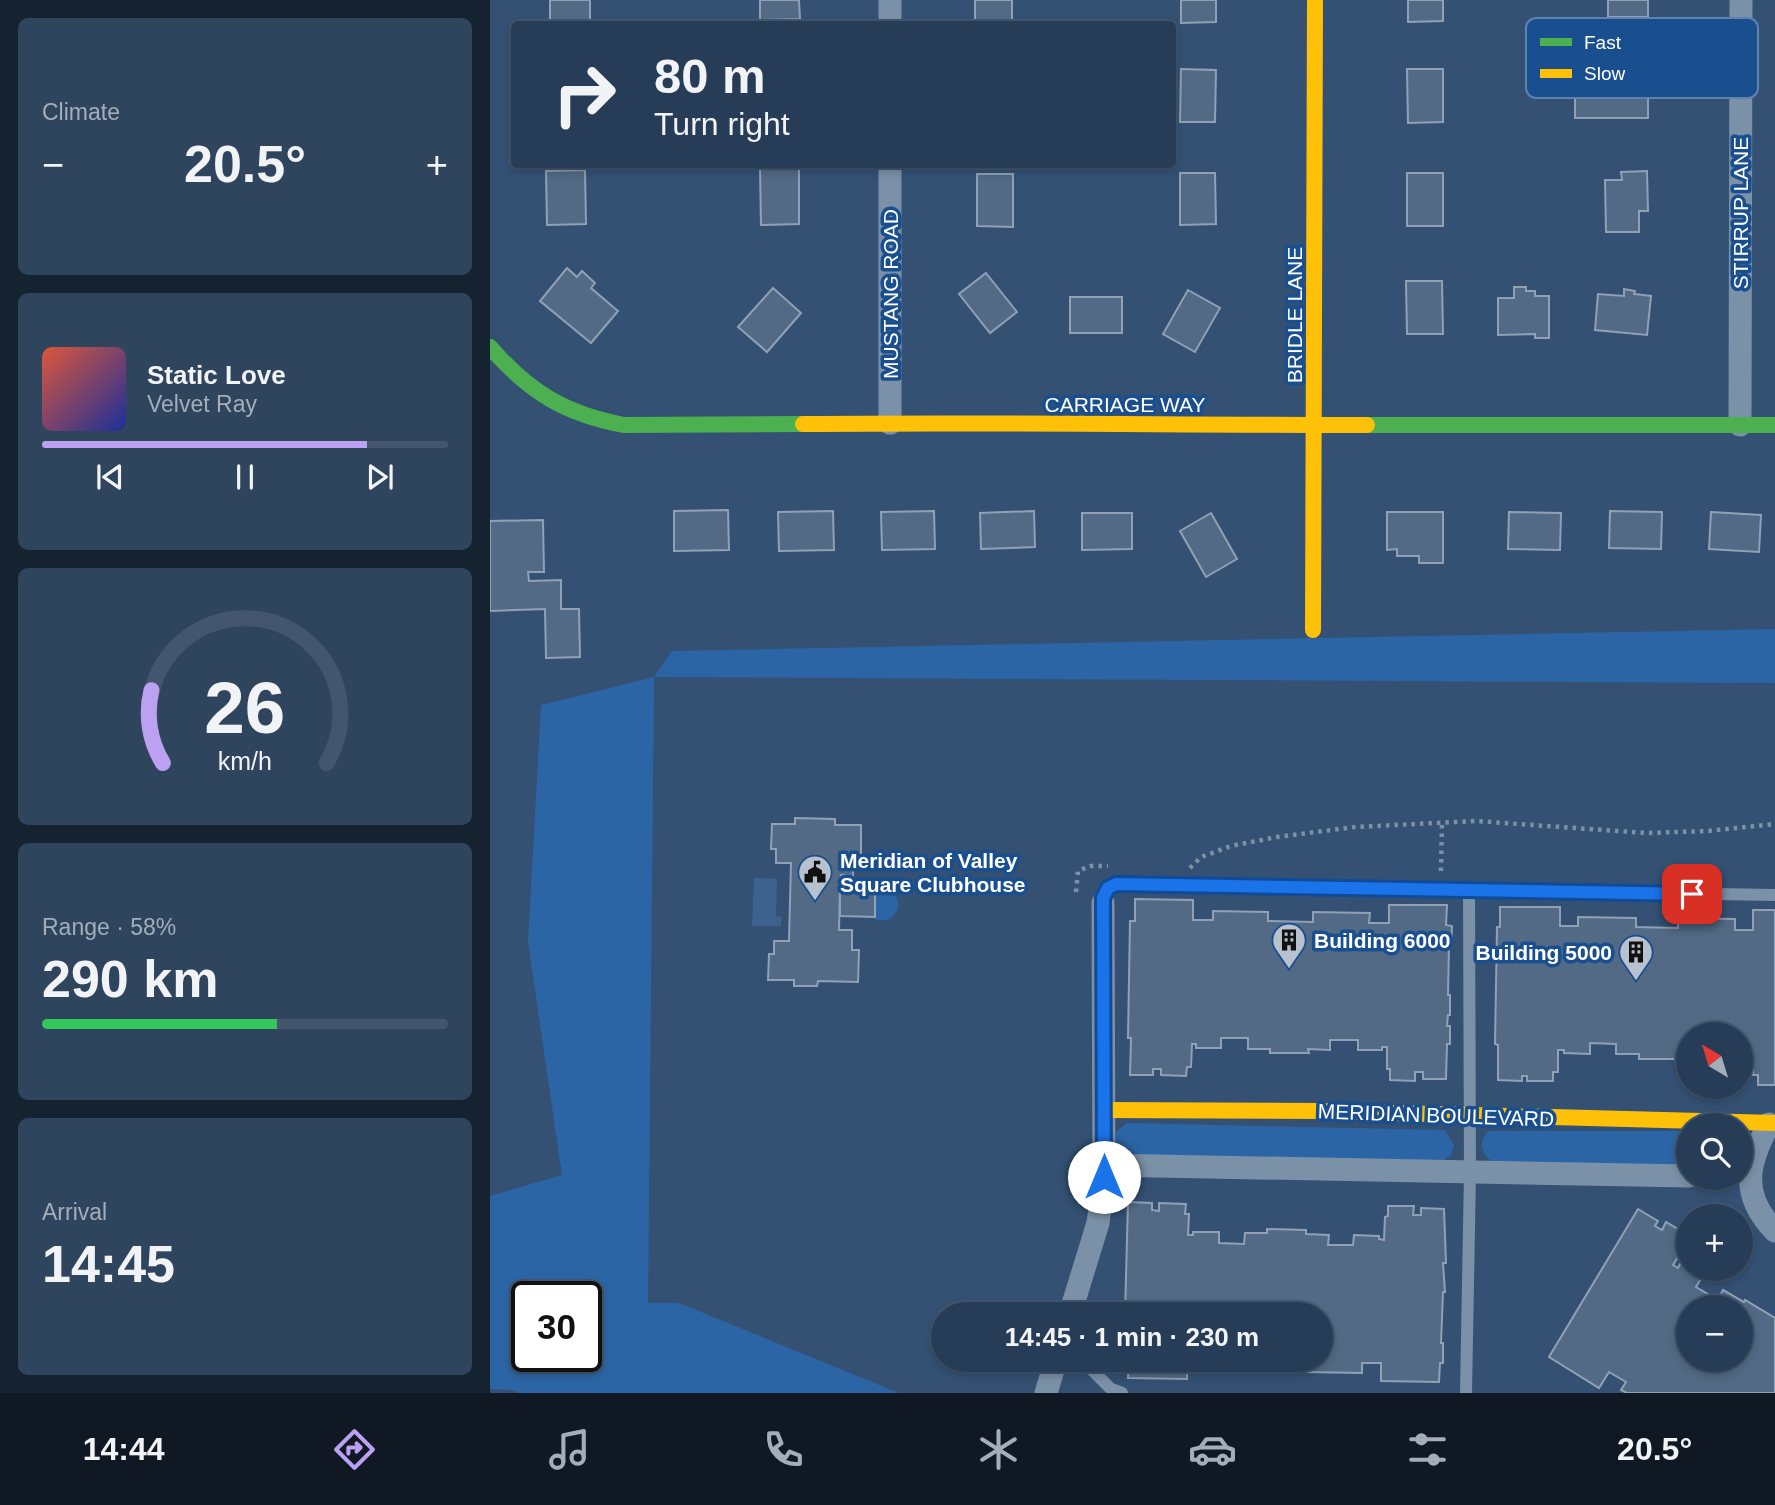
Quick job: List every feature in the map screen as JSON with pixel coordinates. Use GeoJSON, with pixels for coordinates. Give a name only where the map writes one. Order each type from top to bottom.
{"type":"FeatureCollection","features":[{"type":"Feature","properties":{"kind":"street"},"geometry":{"type":"LineString","coordinates":[[890,0],[890,21]]}},
{"type":"Feature","properties":{"kind":"street","name":"BRIDLE LANE"},"geometry":{"type":"LineString","coordinates":[[1313,630],[1315,0]]}},
{"type":"Feature","properties":{"kind":"street","name":"STIRRUP LANE"},"geometry":{"type":"LineString","coordinates":[[1741,0],[1741,18]]}},
{"type":"Feature","properties":{"kind":"street","name":"STIRRUP LANE"},"geometry":{"type":"LineString","coordinates":[[1740,425],[1741,98]]}},
{"type":"Feature","properties":{"kind":"street","name":"MUSTANG ROAD"},"geometry":{"type":"LineString","coordinates":[[890,168],[890,423]]}},
{"type":"Feature","properties":{"kind":"street","name":"CARRIAGE WAY"},"geometry":{"type":"LineString","coordinates":[[493,351],[507,369],[537,394],[561,408],[598,421],[624,425],[1775,425]]}},
{"type":"Feature","properties":{"kind":"street"},"geometry":{"type":"LineString","coordinates":[[1074,1302],[1098,1223],[1104,1165],[1102,903]]}},
{"type":"Feature","properties":{"kind":"street","name":"MERIDIAN BOULEVARD"},"geometry":{"type":"LineString","coordinates":[[1103,1110],[1321,1111],[1772,1124]]}},
{"type":"Feature","properties":{"kind":"street","name":"MERIDIAN BOULEVARD"},"geometry":{"type":"LineString","coordinates":[[1753,1156],[1772,1124]]}},
{"type":"Feature","properties":{"kind":"street"},"geometry":{"type":"LineString","coordinates":[[1104,1165],[1676,1176]]}},
{"type":"Feature","properties":{"kind":"street","name":"MERIDIAN BOULEVARD"},"geometry":{"type":"LineString","coordinates":[[1750,1190],[1765,1219],[1775,1231]]}},
{"type":"Feature","properties":{"kind":"street"},"geometry":{"type":"LineString","coordinates":[[1046,1393],[1052,1372]]}},
{"type":"Feature","properties":{"kind":"lane"},"geometry":{"type":"LineString","coordinates":[[1102,903],[1105,892],[1116,884],[1775,895]]}},
{"type":"Feature","properties":{"kind":"lane"},"geometry":{"type":"LineString","coordinates":[[1466,1393],[1470,1173],[1469,890]]}},
{"type":"Feature","properties":{"kind":"lane"},"geometry":{"type":"LineString","coordinates":[[1094,1372],[1111,1389],[1122,1393]]}},
{"type":"Feature","properties":{"kind":"path"},"geometry":{"type":"LineString","coordinates":[[1188,869],[1201,857],[1231,846],[1355,827],[1476,821],[1646,833],[1708,831],[1775,824]]}},
{"type":"Feature","properties":{"kind":"path"},"geometry":{"type":"LineString","coordinates":[[1440,890],[1442,823]]}},
{"type":"Feature","properties":{"kind":"path"},"geometry":{"type":"LineString","coordinates":[[1076,892],[1076,875],[1082,868],[1115,867]]}},
{"type":"Feature","properties":{"kind":"shaded area"},"geometry":{"type":"Polygon","coordinates":[[[1775,629],[1775,683],[654,677],[672,651],[1775,629]]]}},
{"type":"Feature","properties":{"kind":"shaded area"},"geometry":{"type":"Polygon","coordinates":[[[654,677],[648,1303],[679,1303],[899,1393],[518,1393],[513,1390],[490,1389],[490,1196],[562,1175],[528,942],[541,705],[654,677]]]}},
{"type":"Feature","properties":{"kind":"shaded area"},"geometry":{"type":"Polygon","coordinates":[[[754,878],[777,879],[776,916],[781,917],[781,926],[752,926],[754,878]]]}},
{"type":"Feature","properties":{"kind":"shaded area"},"geometry":{"type":"Polygon","coordinates":[[[882,886],[895,893],[899,905],[892,917],[884,920],[870,917],[875,917],[875,889],[872,888],[882,886]]]}},
{"type":"Feature","properties":{"kind":"shaded area"},"geometry":{"type":"Polygon","coordinates":[[[1127,1123],[1445,1130],[1454,1145],[1451,1155],[1441,1162],[1125,1155],[1114,1142],[1116,1132],[1127,1123]]]}},
{"type":"Feature","properties":{"kind":"shaded area"},"geometry":{"type":"Polygon","coordinates":[[[1488,1131],[1676,1131],[1676,1166],[1493,1162],[1482,1148],[1488,1131]]]}},
{"type":"Feature","properties":{"kind":"building"},"geometry":{"type":"Polygon","coordinates":[[[550,0],[590,0],[590,21],[550,21],[550,0]]]}},
{"type":"Feature","properties":{"kind":"building"},"geometry":{"type":"Polygon","coordinates":[[[760,0],[799,0],[800,19],[760,20],[760,0]]]}},
{"type":"Feature","properties":{"kind":"building"},"geometry":{"type":"Polygon","coordinates":[[[975,0],[1012,0],[1012,21],[975,21],[975,0]]]}},
{"type":"Feature","properties":{"kind":"building"},"geometry":{"type":"Polygon","coordinates":[[[1181,0],[1216,0],[1216,22],[1181,23],[1181,0]]]}},
{"type":"Feature","properties":{"kind":"building"},"geometry":{"type":"Polygon","coordinates":[[[1408,0],[1443,0],[1443,21],[1408,22],[1408,0]]]}},
{"type":"Feature","properties":{"kind":"building"},"geometry":{"type":"Polygon","coordinates":[[[1608,0],[1648,0],[1648,17],[1608,17],[1608,0]]]}},
{"type":"Feature","properties":{"kind":"building"},"geometry":{"type":"Polygon","coordinates":[[[1181,69],[1216,70],[1215,122],[1180,122],[1181,69]]]}},
{"type":"Feature","properties":{"kind":"building"},"geometry":{"type":"Polygon","coordinates":[[[1407,69],[1443,69],[1443,122],[1408,123],[1407,69]]]}},
{"type":"Feature","properties":{"kind":"building"},"geometry":{"type":"Polygon","coordinates":[[[1575,98],[1648,98],[1648,118],[1575,118],[1575,98]]]}},
{"type":"Feature","properties":{"kind":"building"},"geometry":{"type":"Polygon","coordinates":[[[799,168],[799,224],[761,225],[760,169],[799,168]]]}},
{"type":"Feature","properties":{"kind":"building"},"geometry":{"type":"Polygon","coordinates":[[[585,170],[586,224],[547,225],[546,171],[585,170]]]}},
{"type":"Feature","properties":{"kind":"building"},"geometry":{"type":"Polygon","coordinates":[[[1647,171],[1648,211],[1639,211],[1639,232],[1606,232],[1605,180],[1622,180],[1621,172],[1647,171]]]}},
{"type":"Feature","properties":{"kind":"building"},"geometry":{"type":"Polygon","coordinates":[[[1180,173],[1215,173],[1216,224],[1180,225],[1180,173]]]}},
{"type":"Feature","properties":{"kind":"building"},"geometry":{"type":"Polygon","coordinates":[[[1407,173],[1443,173],[1443,226],[1407,226],[1407,173]]]}},
{"type":"Feature","properties":{"kind":"building"},"geometry":{"type":"Polygon","coordinates":[[[977,174],[1013,174],[1013,227],[977,226],[977,174]]]}},
{"type":"Feature","properties":{"kind":"building"},"geometry":{"type":"Polygon","coordinates":[[[567,268],[577,277],[582,271],[595,283],[591,288],[618,311],[591,343],[540,301],[567,268]]]}},
{"type":"Feature","properties":{"kind":"building"},"geometry":{"type":"Polygon","coordinates":[[[986,273],[1017,312],[990,333],[959,294],[986,273]]]}},
{"type":"Feature","properties":{"kind":"building"},"geometry":{"type":"Polygon","coordinates":[[[1406,281],[1442,281],[1443,334],[1407,334],[1406,281]]]}},
{"type":"Feature","properties":{"kind":"building"},"geometry":{"type":"Polygon","coordinates":[[[1514,287],[1526,287],[1526,291],[1535,291],[1535,296],[1549,296],[1549,338],[1535,338],[1535,334],[1498,335],[1498,298],[1514,298],[1514,287]]]}},
{"type":"Feature","properties":{"kind":"building"},"geometry":{"type":"Polygon","coordinates":[[[773,288],[801,313],[767,352],[738,327],[773,288]]]}},
{"type":"Feature","properties":{"kind":"building"},"geometry":{"type":"Polygon","coordinates":[[[1624,289],[1635,291],[1634,294],[1651,296],[1647,335],[1595,330],[1598,294],[1624,296],[1624,289]]]}},
{"type":"Feature","properties":{"kind":"building"},"geometry":{"type":"Polygon","coordinates":[[[1188,290],[1220,308],[1195,352],[1163,334],[1188,290]]]}},
{"type":"Feature","properties":{"kind":"building"},"geometry":{"type":"Polygon","coordinates":[[[1070,297],[1122,297],[1122,333],[1070,333],[1070,297]]]}},
{"type":"Feature","properties":{"kind":"building"},"geometry":{"type":"Polygon","coordinates":[[[728,510],[729,550],[674,551],[674,511],[728,510]]]}},
{"type":"Feature","properties":{"kind":"building"},"geometry":{"type":"Polygon","coordinates":[[[833,511],[834,550],[779,551],[778,512],[833,511]]]}},
{"type":"Feature","properties":{"kind":"building"},"geometry":{"type":"Polygon","coordinates":[[[934,511],[935,549],[882,550],[881,512],[934,511]]]}},
{"type":"Feature","properties":{"kind":"building"},"geometry":{"type":"Polygon","coordinates":[[[1034,511],[1035,547],[981,549],[980,513],[1034,511]]]}},
{"type":"Feature","properties":{"kind":"building"},"geometry":{"type":"Polygon","coordinates":[[[1610,511],[1662,512],[1661,549],[1609,548],[1610,511]]]}},
{"type":"Feature","properties":{"kind":"building"},"geometry":{"type":"Polygon","coordinates":[[[1387,512],[1443,512],[1443,563],[1419,563],[1419,556],[1397,556],[1397,549],[1387,550],[1387,512]]]}},
{"type":"Feature","properties":{"kind":"building"},"geometry":{"type":"Polygon","coordinates":[[[1509,512],[1561,513],[1560,550],[1508,549],[1509,512]]]}},
{"type":"Feature","properties":{"kind":"building"},"geometry":{"type":"Polygon","coordinates":[[[1711,512],[1761,515],[1759,552],[1709,549],[1711,512]]]}},
{"type":"Feature","properties":{"kind":"building"},"geometry":{"type":"Polygon","coordinates":[[[1082,513],[1132,513],[1132,549],[1082,550],[1082,513]]]}},
{"type":"Feature","properties":{"kind":"building"},"geometry":{"type":"Polygon","coordinates":[[[1211,513],[1237,559],[1206,577],[1180,531],[1211,513]]]}},
{"type":"Feature","properties":{"kind":"building"},"geometry":{"type":"Polygon","coordinates":[[[543,520],[544,572],[528,572],[529,581],[561,580],[561,609],[579,609],[580,657],[546,658],[545,609],[490,611],[490,521],[543,520]]]}},
{"type":"Feature","properties":{"kind":"building","name":"Meridian of Valley Square Clubhouse"},"geometry":{"type":"Polygon","coordinates":[[[795,818],[835,819],[835,825],[861,825],[861,856],[854,856],[853,876],[841,875],[839,930],[852,930],[852,950],[859,950],[858,982],[818,981],[817,986],[794,986],[794,980],[768,980],[769,954],[774,954],[774,941],[789,941],[791,863],[776,863],[776,849],[771,849],[772,824],[795,824],[795,818]]]}},
{"type":"Feature","properties":{"kind":"building"},"geometry":{"type":"Polygon","coordinates":[[[840,888],[875,888],[875,917],[840,916],[840,888]]]}},
{"type":"Feature","properties":{"kind":"building","name":"Building 6000"},"geometry":{"type":"Polygon","coordinates":[[[1135,899],[1193,900],[1193,920],[1213,920],[1213,911],[1268,912],[1268,921],[1313,922],[1313,912],[1370,913],[1369,923],[1389,923],[1389,905],[1447,905],[1446,925],[1452,926],[1451,946],[1449,945],[1450,1015],[1447,1026],[1450,1026],[1450,1044],[1447,1044],[1446,1079],[1423,1079],[1423,1072],[1415,1072],[1415,1081],[1390,1080],[1387,1047],[1382,1047],[1382,1050],[1358,1050],[1358,1040],[1330,1040],[1330,1050],[1270,1053],[1270,1049],[1248,1049],[1248,1038],[1221,1038],[1221,1048],[1196,1048],[1196,1044],[1192,1044],[1191,1067],[1187,1067],[1186,1076],[1161,1075],[1161,1069],[1153,1069],[1153,1075],[1130,1075],[1130,921],[1135,921],[1135,899]]]}},
{"type":"Feature","properties":{"kind":"building","name":"Building 5000"},"geometry":{"type":"Polygon","coordinates":[[[1500,907],[1560,907],[1560,926],[1578,926],[1578,917],[1636,918],[1636,927],[1678,928],[1678,918],[1735,919],[1735,930],[1753,930],[1753,910],[1775,910],[1775,1085],[1758,1085],[1758,1075],[1754,1075],[1754,1022],[1676,1022],[1676,1059],[1639,1059],[1639,1054],[1616,1054],[1616,1044],[1590,1043],[1590,1054],[1564,1053],[1564,1050],[1558,1050],[1558,1072],[1553,1072],[1553,1081],[1527,1081],[1527,1076],[1522,1076],[1522,1081],[1498,1080],[1498,1045],[1495,1044],[1497,927],[1500,927],[1500,907]]]}},
{"type":"Feature","properties":{"kind":"building"},"geometry":{"type":"Polygon","coordinates":[[[1128,1202],[1152,1203],[1152,1210],[1159,1211],[1159,1203],[1186,1204],[1185,1214],[1189,1214],[1188,1235],[1193,1235],[1193,1232],[1219,1232],[1219,1243],[1244,1244],[1245,1233],[1267,1233],[1267,1229],[1306,1230],[1306,1234],[1329,1235],[1328,1245],[1353,1245],[1354,1235],[1379,1236],[1379,1239],[1384,1240],[1388,1206],[1414,1206],[1413,1215],[1421,1215],[1421,1208],[1444,1209],[1446,1263],[1443,1263],[1443,1363],[1440,1363],[1439,1382],[1381,1381],[1381,1363],[1362,1363],[1362,1373],[1306,1372],[1333,1372],[1333,1302],[1125,1302],[1128,1202]]]}},
{"type":"Feature","properties":{"kind":"building"},"geometry":{"type":"Polygon","coordinates":[[[1638,1209],[1658,1221],[1655,1226],[1662,1230],[1666,1222],[1676,1228],[1676,1260],[1673,1265],[1676,1267],[1676,1281],[1700,1281],[1696,1287],[1710,1295],[1676,1295],[1676,1372],[1753,1372],[1753,1305],[1775,1318],[1775,1393],[1627,1393],[1621,1390],[1626,1382],[1609,1372],[1599,1388],[1549,1357],[1638,1209]]]}},
{"type":"Feature","properties":{"kind":"building"},"geometry":{"type":"Polygon","coordinates":[[[1128,1372],[1187,1372],[1187,1379],[1128,1378],[1128,1372]]]}},
{"type":"Feature","properties":{"kind":"traffic: fast"},"geometry":{"type":"LineString","coordinates":[[490,347],[534,389],[566,407],[603,420],[624,425],[803,424]]}},
{"type":"Feature","properties":{"kind":"traffic: fast"},"geometry":{"type":"LineString","coordinates":[[1367,425],[1775,425]]}},
{"type":"Feature","properties":{"kind":"traffic: slow"},"geometry":{"type":"LineString","coordinates":[[1313,630],[1315,0]]}},
{"type":"Feature","properties":{"kind":"traffic: slow"},"geometry":{"type":"LineString","coordinates":[[803,424],[1367,425]]}},
{"type":"Feature","properties":{"kind":"traffic: slow"},"geometry":{"type":"LineString","coordinates":[[1103,1110],[1321,1111],[1775,1123]]}},
{"type":"Feature","properties":{"kind":"place","name":"Meridian of Valley Square Clubhouse"},"geometry":{"type":"Point","coordinates":[815,902]}},
{"type":"Feature","properties":{"kind":"place","name":"Building 6000"},"geometry":{"type":"Point","coordinates":[1289,970]}},
{"type":"Feature","properties":{"kind":"place","name":"Building 5000"},"geometry":{"type":"Point","coordinates":[1636,982]}},
{"type":"Feature","properties":{"kind":"route"},"geometry":{"type":"LineString","coordinates":[[1104,1177],[1103,898],[1108,888],[1116,884],[1692,894]]}}]}
